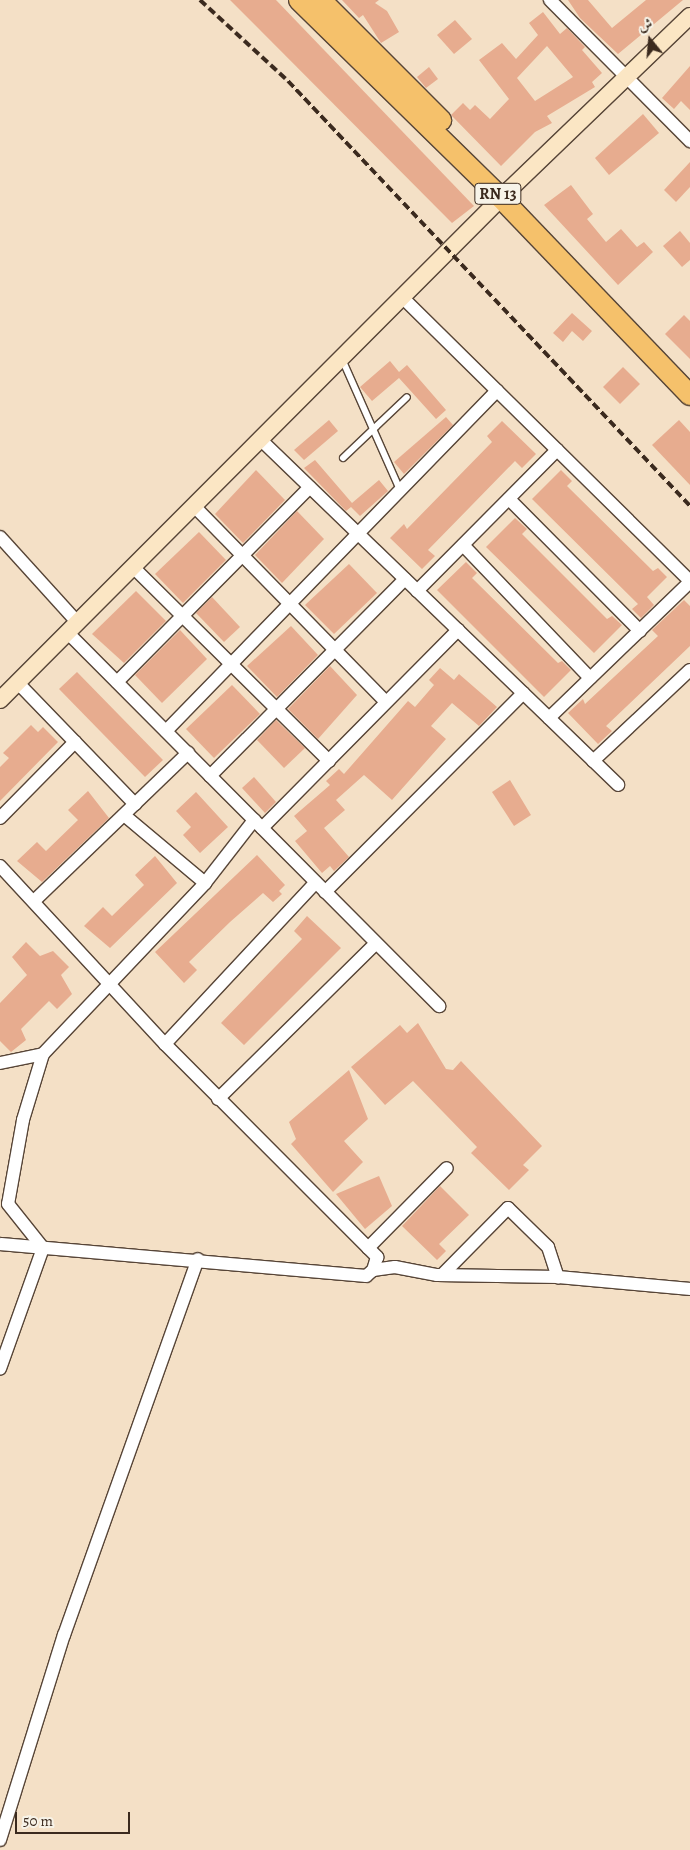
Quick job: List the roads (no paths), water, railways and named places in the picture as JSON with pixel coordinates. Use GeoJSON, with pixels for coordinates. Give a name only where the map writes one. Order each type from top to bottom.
{"type":"FeatureCollection","features":[{"type":"Feature","properties":{"kind":"highway","name":"RN 13"},"geometry":{"type":"LineString","coordinates":[[299,0],[505,194],[690,379]]}},
{"type":"Feature","properties":{"kind":"highway","name":"RN 13"},"geometry":{"type":"LineString","coordinates":[[321,0],[505,194],[690,395]]}},
{"type":"Feature","properties":{"kind":"main road"},"geometry":{"type":"LineString","coordinates":[[0,700],[505,194],[690,16]]}},
{"type":"Feature","properties":{"kind":"street"},"geometry":{"type":"LineString","coordinates":[[550,0],[690,141]]}},
{"type":"Feature","properties":{"kind":"street"},"geometry":{"type":"LineString","coordinates":[[402,297],[690,582],[549,718]]}},
{"type":"Feature","properties":{"kind":"street"},"geometry":{"type":"LineString","coordinates":[[166,732],[289,603],[497,391]]}},
{"type":"Feature","properties":{"kind":"street"},"geometry":{"type":"LineString","coordinates":[[260,439],[618,785]]}},
{"type":"Feature","properties":{"kind":"street"},"geometry":{"type":"LineString","coordinates":[[417,591],[557,450]]}},
{"type":"Feature","properties":{"kind":"street"},"geometry":{"type":"LineString","coordinates":[[117,682],[310,487]]}},
{"type":"Feature","properties":{"kind":"street"},"geometry":{"type":"LineString","coordinates":[[509,499],[640,631]]}},
{"type":"Feature","properties":{"kind":"street"},"geometry":{"type":"LineString","coordinates":[[194,506],[386,702]]}},
{"type":"Feature","properties":{"kind":"street"},"geometry":{"type":"LineString","coordinates":[[0,537],[117,682],[439,1006]]}},
{"type":"Feature","properties":{"kind":"street"},"geometry":{"type":"LineString","coordinates":[[463,545],[590,678]]}},
{"type":"Feature","properties":{"kind":"street"},"geometry":{"type":"LineString","coordinates":[[133,566],[329,761]]}},
{"type":"Feature","properties":{"kind":"street"},"geometry":{"type":"LineString","coordinates":[[210,776],[404,579]]}},
{"type":"Feature","properties":{"kind":"street"},"geometry":{"type":"LineString","coordinates":[[43,1248],[8,1204],[23,1120],[43,1054],[205,883],[258,824],[329,761],[458,630]]}},
{"type":"Feature","properties":{"kind":"street"},"geometry":{"type":"LineString","coordinates":[[593,761],[690,670]]}},
{"type":"Feature","properties":{"kind":"street"},"geometry":{"type":"LineString","coordinates":[[17,682],[135,804]]}},
{"type":"Feature","properties":{"kind":"street"},"geometry":{"type":"LineString","coordinates":[[326,892],[523,693]]}},
{"type":"Feature","properties":{"kind":"street"},"geometry":{"type":"LineString","coordinates":[[0,818],[76,742]]}},
{"type":"Feature","properties":{"kind":"street"},"geometry":{"type":"LineString","coordinates":[[34,901],[188,753]]}},
{"type":"Feature","properties":{"kind":"street"},"geometry":{"type":"LineString","coordinates":[[124,815],[205,883]]}},
{"type":"Feature","properties":{"kind":"street"},"geometry":{"type":"LineString","coordinates":[[0,866],[111,983],[165,1044],[377,1257],[373,1270],[366,1276],[198,1259],[0,1244]]}},
{"type":"Feature","properties":{"kind":"street"},"geometry":{"type":"LineString","coordinates":[[165,1044],[316,882]]}},
{"type":"Feature","properties":{"kind":"street"},"geometry":{"type":"LineString","coordinates":[[218,1098],[376,943]]}},
{"type":"Feature","properties":{"kind":"street"},"geometry":{"type":"LineString","coordinates":[[0,1063],[43,1054]]}},
{"type":"Feature","properties":{"kind":"street"},"geometry":{"type":"LineString","coordinates":[[368,1248],[447,1168]]}},
{"type":"Feature","properties":{"kind":"street"},"geometry":{"type":"LineString","coordinates":[[442,1275],[508,1208],[548,1247],[558,1277]]}},
{"type":"Feature","properties":{"kind":"street"},"geometry":{"type":"LineString","coordinates":[[0,1369],[43,1248]]}},
{"type":"Feature","properties":{"kind":"street"},"geometry":{"type":"LineString","coordinates":[[0,1840],[64,1634],[198,1259]]}},
{"type":"Feature","properties":{"kind":"street"},"geometry":{"type":"LineString","coordinates":[[373,1270],[395,1267],[442,1275],[558,1277],[690,1289]]}},
{"type":"Feature","properties":{"kind":"lane"},"geometry":{"type":"LineString","coordinates":[[341,358],[400,490]]}},
{"type":"Feature","properties":{"kind":"lane"},"geometry":{"type":"LineString","coordinates":[[343,458],[407,397]]}},
{"type":"Feature","properties":{"kind":"railway"},"geometry":{"type":"LineString","coordinates":[[200,0],[288,81],[690,506]]}}]}
